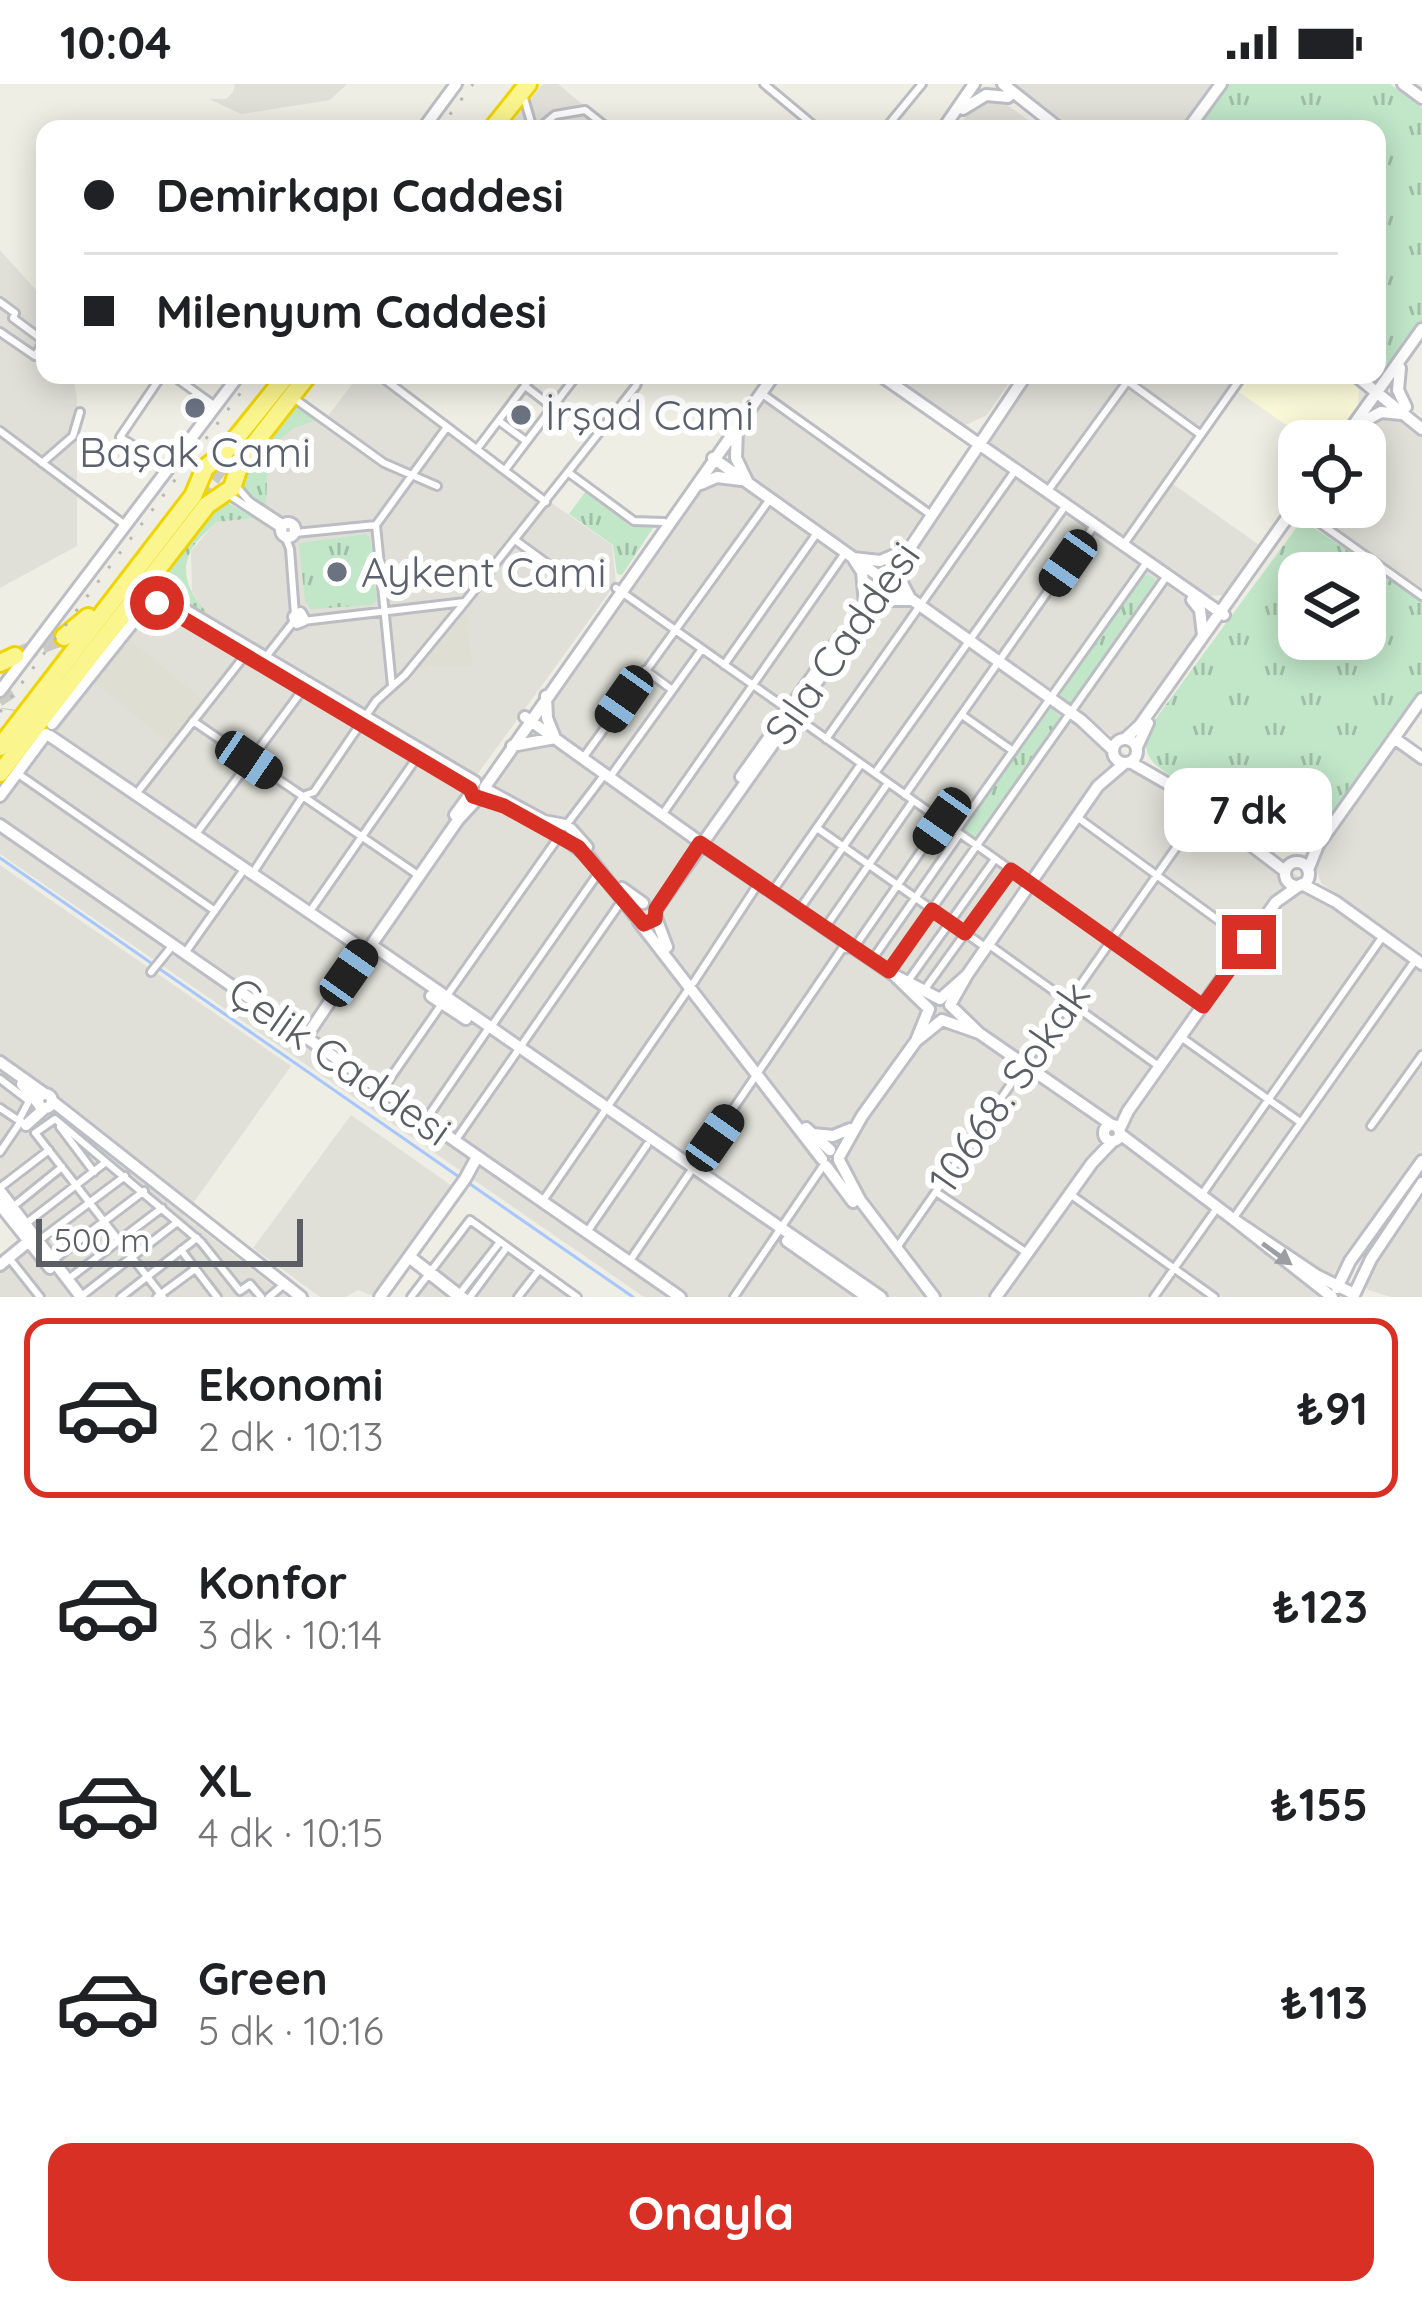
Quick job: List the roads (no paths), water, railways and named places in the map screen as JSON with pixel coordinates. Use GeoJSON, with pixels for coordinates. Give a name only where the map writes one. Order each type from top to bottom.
{"type":"FeatureCollection","features":[{"type":"Feature","properties":{"kind":"highway"},"geometry":{"type":"LineString","coordinates":[[490,120],[521,87]]}},
{"type":"Feature","properties":{"kind":"highway"},"geometry":{"type":"LineString","coordinates":[[498,120],[521,87]]}},
{"type":"Feature","properties":{"kind":"highway"},"geometry":{"type":"LineString","coordinates":[[6,770],[71,672],[290,384]]}},
{"type":"Feature","properties":{"kind":"highway"},"geometry":{"type":"LineString","coordinates":[[64,637],[85,621],[169,527],[241,461],[292,397],[295,384]]}},
{"type":"Feature","properties":{"kind":"highway"},"geometry":{"type":"LineString","coordinates":[[71,672],[106,634],[152,598],[155,571],[208,505],[219,481]]}},
{"type":"Feature","properties":{"kind":"highway"},"geometry":{"type":"LineString","coordinates":[[0,749],[219,481]]}},
{"type":"Feature","properties":{"kind":"highway"},"geometry":{"type":"LineString","coordinates":[[0,749],[169,527]]}},
{"type":"Feature","properties":{"kind":"highway"},"geometry":{"type":"LineString","coordinates":[[6,770],[47,728],[106,634]]}},
{"type":"Feature","properties":{"kind":"highway"},"geometry":{"type":"LineString","coordinates":[[0,732],[9,710]]}},
{"type":"Feature","properties":{"kind":"street"},"geometry":{"type":"LineString","coordinates":[[430,120],[456,84]]}},
{"type":"Feature","properties":{"kind":"street"},"geometry":{"type":"LineString","coordinates":[[764,84],[807,120]]}},
{"type":"Feature","properties":{"kind":"street"},"geometry":{"type":"LineString","coordinates":[[892,120],[922,84]]}},
{"type":"Feature","properties":{"kind":"street"},"geometry":{"type":"LineString","coordinates":[[952,120],[974,84]]}},
{"type":"Feature","properties":{"kind":"street"},"geometry":{"type":"LineString","coordinates":[[992,84],[1037,120]]}},
{"type":"Feature","properties":{"kind":"street"},"geometry":{"type":"LineString","coordinates":[[1003,84],[1049,120]]}},
{"type":"Feature","properties":{"kind":"street"},"geometry":{"type":"LineString","coordinates":[[1197,120],[1223,84]]}},
{"type":"Feature","properties":{"kind":"street"},"geometry":{"type":"LineString","coordinates":[[1407,85],[1422,98]]}},
{"type":"Feature","properties":{"kind":"street"},"geometry":{"type":"LineString","coordinates":[[521,87],[533,120]]}},
{"type":"Feature","properties":{"kind":"street"},"geometry":{"type":"LineString","coordinates":[[963,104],[981,96],[1008,97]]}},
{"type":"Feature","properties":{"kind":"street"},"geometry":{"type":"LineString","coordinates":[[548,120],[585,110],[598,120]]}},
{"type":"Feature","properties":{"kind":"street"},"geometry":{"type":"LineString","coordinates":[[0,302],[15,313],[1,333],[36,354]]}},
{"type":"Feature","properties":{"kind":"street"},"geometry":{"type":"LineString","coordinates":[[13,318],[36,335]]}},
{"type":"Feature","properties":{"kind":"street"},"geometry":{"type":"LineString","coordinates":[[1386,383],[1422,333]]}},
{"type":"Feature","properties":{"kind":"street"},"geometry":{"type":"LineString","coordinates":[[1386,369],[1398,366]]}},
{"type":"Feature","properties":{"kind":"street"},"geometry":{"type":"LineString","coordinates":[[1398,366],[1398,390],[1407,412]]}},
{"type":"Feature","properties":{"kind":"street"},"geometry":{"type":"LineString","coordinates":[[156,384],[120,437],[169,469]]}},
{"type":"Feature","properties":{"kind":"street"},"geometry":{"type":"LineString","coordinates":[[184,384],[215,406]]}},
{"type":"Feature","properties":{"kind":"street"},"geometry":{"type":"LineString","coordinates":[[0,691],[11,657],[40,638],[232,384]]}},
{"type":"Feature","properties":{"kind":"street"},"geometry":{"type":"LineString","coordinates":[[391,384],[546,502]]}},
{"type":"Feature","properties":{"kind":"street"},"geometry":{"type":"LineString","coordinates":[[505,470],[570,384]]}},
{"type":"Feature","properties":{"kind":"street"},"geometry":{"type":"LineString","coordinates":[[185,953],[303,796],[314,793],[364,721],[546,502],[634,384]]}},
{"type":"Feature","properties":{"kind":"street"},"geometry":{"type":"LineString","coordinates":[[478,789],[765,384]]}},
{"type":"Feature","properties":{"kind":"street"},"geometry":{"type":"LineString","coordinates":[[306,1037],[766,384]]}},
{"type":"Feature","properties":{"kind":"street"},"geometry":{"type":"LineString","coordinates":[[892,384],[1012,475],[1124,545],[1164,580],[1195,599],[1218,600],[1233,594]]}},
{"type":"Feature","properties":{"kind":"street","name":"Sıla Caddesi"},"geometry":{"type":"LineString","coordinates":[[638,920],[636,909],[651,908],[885,581],[1016,384]]}},
{"type":"Feature","properties":{"kind":"street"},"geometry":{"type":"LineString","coordinates":[[1047,492],[1126,384]]}},
{"type":"Feature","properties":{"kind":"street"},"geometry":{"type":"LineString","coordinates":[[1137,384],[1201,435]]}},
{"type":"Feature","properties":{"kind":"street"},"geometry":{"type":"LineString","coordinates":[[1124,545],[1237,384]]}},
{"type":"Feature","properties":{"kind":"street"},"geometry":{"type":"LineString","coordinates":[[1359,384],[1364,395],[1361,419]]}},
{"type":"Feature","properties":{"kind":"street"},"geometry":{"type":"LineString","coordinates":[[1371,384],[1381,390]]}},
{"type":"Feature","properties":{"kind":"street"},"geometry":{"type":"LineString","coordinates":[[1375,384],[1422,424]]}},
{"type":"Feature","properties":{"kind":"street"},"geometry":{"type":"LineString","coordinates":[[1361,419],[1385,384]]}},
{"type":"Feature","properties":{"kind":"street"},"geometry":{"type":"LineString","coordinates":[[477,449],[525,386],[552,407]]}},
{"type":"Feature","properties":{"kind":"street"},"geometry":{"type":"LineString","coordinates":[[761,393],[927,512]]}},
{"type":"Feature","properties":{"kind":"street"},"geometry":{"type":"LineString","coordinates":[[292,397],[370,454],[437,486]]}},
{"type":"Feature","properties":{"kind":"street"},"geometry":{"type":"LineString","coordinates":[[42,463],[74,436],[80,412]]}},
{"type":"Feature","properties":{"kind":"street"},"geometry":{"type":"LineString","coordinates":[[1361,419],[1381,412],[1407,412]]}},
{"type":"Feature","properties":{"kind":"street"},"geometry":{"type":"LineString","coordinates":[[499,421],[526,441]]}},
{"type":"Feature","properties":{"kind":"street"},"geometry":{"type":"LineString","coordinates":[[392,686],[376,525],[447,427]]}},
{"type":"Feature","properties":{"kind":"street"},"geometry":{"type":"LineString","coordinates":[[737,428],[736,458],[748,483]]}},
{"type":"Feature","properties":{"kind":"street"},"geometry":{"type":"LineString","coordinates":[[0,431],[125,525]]}},
{"type":"Feature","properties":{"kind":"street"},"geometry":{"type":"LineString","coordinates":[[975,445],[1220,616]]}},
{"type":"Feature","properties":{"kind":"street"},"geometry":{"type":"LineString","coordinates":[[915,603],[902,584],[901,555],[975,445]]}},
{"type":"Feature","properties":{"kind":"street"},"geometry":{"type":"LineString","coordinates":[[712,458],[1076,717],[1127,762],[1159,776],[1419,962],[1232,1219]]}},
{"type":"Feature","properties":{"kind":"street"},"geometry":{"type":"LineString","coordinates":[[569,473],[634,521],[664,522]]}},
{"type":"Feature","properties":{"kind":"street"},"geometry":{"type":"LineString","coordinates":[[826,739],[915,603],[1012,475]]}},
{"type":"Feature","properties":{"kind":"street"},"geometry":{"type":"LineString","coordinates":[[694,490],[717,478],[748,483]]}},
{"type":"Feature","properties":{"kind":"street"},"geometry":{"type":"LineString","coordinates":[[219,481],[237,499],[291,531],[376,525]]}},
{"type":"Feature","properties":{"kind":"street"},"geometry":{"type":"LineString","coordinates":[[219,481],[291,531]]}},
{"type":"Feature","properties":{"kind":"street"},"geometry":{"type":"LineString","coordinates":[[583,758],[770,499]]}},
{"type":"Feature","properties":{"kind":"street"},"geometry":{"type":"LineString","coordinates":[[875,773],[1064,507]]}},
{"type":"Feature","properties":{"kind":"street"},"geometry":{"type":"LineString","coordinates":[[830,1158],[916,1041],[929,1009],[945,1002],[967,975],[1098,786],[1113,752],[1140,725],[1283,528]]}},
{"type":"Feature","properties":{"kind":"street"},"geometry":{"type":"LineString","coordinates":[[1098,786],[1127,762],[1144,729],[1284,528]]}},
{"type":"Feature","properties":{"kind":"street"},"geometry":{"type":"LineString","coordinates":[[1330,528],[1422,596]]}},
{"type":"Feature","properties":{"kind":"street"},"geometry":{"type":"LineString","coordinates":[[905,795],[1091,530]]}},
{"type":"Feature","properties":{"kind":"street"},"geometry":{"type":"LineString","coordinates":[[291,531],[301,618]]}},
{"type":"Feature","properties":{"kind":"street"},"geometry":{"type":"LineString","coordinates":[[724,665],[818,532]]}},
{"type":"Feature","properties":{"kind":"street"},"geometry":{"type":"LineString","coordinates":[[515,540],[556,570]]}},
{"type":"Feature","properties":{"kind":"street"},"geometry":{"type":"LineString","coordinates":[[849,555],[880,561],[901,555]]}},
{"type":"Feature","properties":{"kind":"street"},"geometry":{"type":"LineString","coordinates":[[849,555],[862,572],[870,602],[915,603]]}},
{"type":"Feature","properties":{"kind":"street"},"geometry":{"type":"LineString","coordinates":[[662,815],[849,555]]}},
{"type":"Feature","properties":{"kind":"street"},"geometry":{"type":"LineString","coordinates":[[872,960],[1146,564]]}},
{"type":"Feature","properties":{"kind":"street"},"geometry":{"type":"LineString","coordinates":[[891,973],[977,846],[1076,717],[1164,580]]}},
{"type":"Feature","properties":{"kind":"street"},"geometry":{"type":"LineString","coordinates":[[619,589],[1203,1006]]}},
{"type":"Feature","properties":{"kind":"street"},"geometry":{"type":"LineString","coordinates":[[152,598],[418,756],[565,832],[625,892],[651,908],[663,941],[692,984]]}},
{"type":"Feature","properties":{"kind":"street"},"geometry":{"type":"LineString","coordinates":[[152,598],[478,789]]}},
{"type":"Feature","properties":{"kind":"street"},"geometry":{"type":"LineString","coordinates":[[47,728],[152,598]]}},
{"type":"Feature","properties":{"kind":"street"},"geometry":{"type":"LineString","coordinates":[[1195,599],[1202,637]]}},
{"type":"Feature","properties":{"kind":"street"},"geometry":{"type":"LineString","coordinates":[[265,662],[301,618],[465,602]]}},
{"type":"Feature","properties":{"kind":"street"},"geometry":{"type":"LineString","coordinates":[[382,1090],[579,811],[702,649]]}},
{"type":"Feature","properties":{"kind":"street"},"geometry":{"type":"LineString","coordinates":[[140,789],[246,654]]}},
{"type":"Feature","properties":{"kind":"street"},"geometry":{"type":"LineString","coordinates":[[645,670],[673,690]]}},
{"type":"Feature","properties":{"kind":"street"},"geometry":{"type":"LineString","coordinates":[[199,830],[304,688]]}},
{"type":"Feature","properties":{"kind":"street"},"geometry":{"type":"LineString","coordinates":[[546,696],[547,718],[555,738]]}},
{"type":"Feature","properties":{"kind":"street"},"geometry":{"type":"LineString","coordinates":[[1276,902],[1305,878],[1318,845],[1422,699]]}},
{"type":"Feature","properties":{"kind":"street"},"geometry":{"type":"LineString","coordinates":[[962,715],[1013,751]]}},
{"type":"Feature","properties":{"kind":"street"},"geometry":{"type":"LineString","coordinates":[[1076,717],[1137,748],[1159,776]]}},
{"type":"Feature","properties":{"kind":"street"},"geometry":{"type":"LineString","coordinates":[[527,719],[891,973],[933,1018],[979,1033]]}},
{"type":"Feature","properties":{"kind":"street"},"geometry":{"type":"LineString","coordinates":[[193,721],[417,874]]}},
{"type":"Feature","properties":{"kind":"street"},"geometry":{"type":"LineString","coordinates":[[47,728],[368,947]]}},
{"type":"Feature","properties":{"kind":"street"},"geometry":{"type":"LineString","coordinates":[[47,728],[880,1297]]}},
{"type":"Feature","properties":{"kind":"street"},"geometry":{"type":"LineString","coordinates":[[509,748],[555,738]]}},
{"type":"Feature","properties":{"kind":"street"},"geometry":{"type":"LineString","coordinates":[[1394,738],[1422,758]]}},
{"type":"Feature","properties":{"kind":"street"},"geometry":{"type":"LineString","coordinates":[[313,907],[418,756]]}},
{"type":"Feature","properties":{"kind":"street"},"geometry":{"type":"LineString","coordinates":[[772,892],[861,764]]}},
{"type":"Feature","properties":{"kind":"street"},"geometry":{"type":"LineString","coordinates":[[0,796],[6,770],[214,911]]}},
{"type":"Feature","properties":{"kind":"street"},"geometry":{"type":"LineString","coordinates":[[799,910],[889,783]]}},
{"type":"Feature","properties":{"kind":"street"},"geometry":{"type":"LineString","coordinates":[[825,928],[913,801]]}},
{"type":"Feature","properties":{"kind":"street","name":"10668. Sokak"},"geometry":{"type":"LineString","coordinates":[[896,1249],[1204,808]]}},
{"type":"Feature","properties":{"kind":"street"},"geometry":{"type":"LineString","coordinates":[[1077,817],[1249,942]]}},
{"type":"Feature","properties":{"kind":"street"},"geometry":{"type":"LineString","coordinates":[[854,948],[942,821]]}},
{"type":"Feature","properties":{"kind":"street","name":"Çelik Caddesi"},"geometry":{"type":"LineString","coordinates":[[0,824],[680,1297]]}},
{"type":"Feature","properties":{"kind":"street"},"geometry":{"type":"LineString","coordinates":[[817,828],[1160,1067]]}},
{"type":"Feature","properties":{"kind":"street"},"geometry":{"type":"LineString","coordinates":[[565,832],[830,1158],[932,1297]]}},
{"type":"Feature","properties":{"kind":"street"},"geometry":{"type":"LineString","coordinates":[[995,1295],[1249,942],[1276,902],[1290,868],[1318,845]]}},
{"type":"Feature","properties":{"kind":"street"},"geometry":{"type":"LineString","coordinates":[[908,981],[995,859]]}},
{"type":"Feature","properties":{"kind":"street"},"geometry":{"type":"LineString","coordinates":[[1290,868],[1293,885],[1305,878]]}},
{"type":"Feature","properties":{"kind":"street"},"geometry":{"type":"LineString","coordinates":[[425,1121],[600,870]]}},
{"type":"Feature","properties":{"kind":"street"},"geometry":{"type":"LineString","coordinates":[[925,990],[1011,870]]}},
{"type":"Feature","properties":{"kind":"street"},"geometry":{"type":"LineString","coordinates":[[542,1202],[759,883]]}},
{"type":"Feature","properties":{"kind":"street"},"geometry":{"type":"LineString","coordinates":[[455,1141],[623,899]]}},
{"type":"Feature","properties":{"kind":"street"},"geometry":{"type":"LineString","coordinates":[[638,920],[649,924],[651,908]]}},
{"type":"Feature","properties":{"kind":"street"},"geometry":{"type":"LineString","coordinates":[[1201,1196],[1383,936]]}},
{"type":"Feature","properties":{"kind":"street"},"geometry":{"type":"LineString","coordinates":[[151,973],[173,945]]}},
{"type":"Feature","properties":{"kind":"street"},"geometry":{"type":"LineString","coordinates":[[629,1262],[842,949],[854,948]]}},
{"type":"Feature","properties":{"kind":"street"},"geometry":{"type":"LineString","coordinates":[[891,973],[945,1002],[1112,1133],[1335,1293],[1354,1295],[1371,1259],[1422,1183]]}},
{"type":"Feature","properties":{"kind":"street"},"geometry":{"type":"LineString","coordinates":[[916,1041],[950,1014],[945,1002]]}},
{"type":"Feature","properties":{"kind":"street"},"geometry":{"type":"LineString","coordinates":[[1181,1037],[1301,1122]]}},
{"type":"Feature","properties":{"kind":"street"},"geometry":{"type":"LineString","coordinates":[[1371,1126],[1422,1055]]}},
{"type":"Feature","properties":{"kind":"street"},"geometry":{"type":"LineString","coordinates":[[0,1064],[196,1238],[236,1294],[250,1284],[265,1297],[280,1287]]}},
{"type":"Feature","properties":{"kind":"street"},"geometry":{"type":"LineString","coordinates":[[760,1073],[811,1133],[932,1297]]}},
{"type":"Feature","properties":{"kind":"street"},"geometry":{"type":"LineString","coordinates":[[0,1079],[29,1101],[25,1125]]}},
{"type":"Feature","properties":{"kind":"street"},"geometry":{"type":"LineString","coordinates":[[0,1152],[46,1105]]}},
{"type":"Feature","properties":{"kind":"street"},"geometry":{"type":"LineString","coordinates":[[46,1105],[94,1172]]}},
{"type":"Feature","properties":{"kind":"street"},"geometry":{"type":"LineString","coordinates":[[46,1105],[297,1297]]}},
{"type":"Feature","properties":{"kind":"street"},"geometry":{"type":"LineString","coordinates":[[46,1105],[297,1297]]}},
{"type":"Feature","properties":{"kind":"street"},"geometry":{"type":"LineString","coordinates":[[604,1110],[647,1145],[692,1172]]}},
{"type":"Feature","properties":{"kind":"street"},"geometry":{"type":"LineString","coordinates":[[1,1111],[25,1125],[49,1150],[160,1296],[195,1269]]}},
{"type":"Feature","properties":{"kind":"street"},"geometry":{"type":"LineString","coordinates":[[734,1297],[862,1116]]}},
{"type":"Feature","properties":{"kind":"street"},"geometry":{"type":"LineString","coordinates":[[811,1133],[832,1136],[850,1129]]}},
{"type":"Feature","properties":{"kind":"street"},"geometry":{"type":"LineString","coordinates":[[586,1232],[647,1145]]}},
{"type":"Feature","properties":{"kind":"street"},"geometry":{"type":"LineString","coordinates":[[49,1150],[1,1189],[79,1296]]}},
{"type":"Feature","properties":{"kind":"street"},"geometry":{"type":"LineString","coordinates":[[384,1297],[482,1160]]}},
{"type":"Feature","properties":{"kind":"street"},"geometry":{"type":"LineString","coordinates":[[28,1222],[107,1161]]}},
{"type":"Feature","properties":{"kind":"street"},"geometry":{"type":"LineString","coordinates":[[1335,1293],[1350,1261],[1422,1161]]}},
{"type":"Feature","properties":{"kind":"street"},"geometry":{"type":"LineString","coordinates":[[15,1205],[62,1167]]}},
{"type":"Feature","properties":{"kind":"street"},"geometry":{"type":"LineString","coordinates":[[39,1296],[3,1259],[125,1175]]}},
{"type":"Feature","properties":{"kind":"street"},"geometry":{"type":"LineString","coordinates":[[56,1258],[145,1191]]}},
{"type":"Feature","properties":{"kind":"street"},"geometry":{"type":"LineString","coordinates":[[936,1192],[1027,1253]]}},
{"type":"Feature","properties":{"kind":"street"},"geometry":{"type":"LineString","coordinates":[[1070,1194],[1214,1297]]}},
{"type":"Feature","properties":{"kind":"street"},"geometry":{"type":"LineString","coordinates":[[0,1205],[79,1296]]}},
{"type":"Feature","properties":{"kind":"street"},"geometry":{"type":"LineString","coordinates":[[71,1277],[162,1208]]}},
{"type":"Feature","properties":{"kind":"street"},"geometry":{"type":"LineString","coordinates":[[1154,1297],[1217,1208]]}},
{"type":"Feature","properties":{"kind":"street"},"geometry":{"type":"LineString","coordinates":[[411,1297],[470,1220],[566,1294],[577,1297]]}},
{"type":"Feature","properties":{"kind":"street"},"geometry":{"type":"LineString","coordinates":[[79,1296],[176,1223]]}},
{"type":"Feature","properties":{"kind":"street"},"geometry":{"type":"LineString","coordinates":[[780,1231],[865,1296]]}},
{"type":"Feature","properties":{"kind":"street"},"geometry":{"type":"LineString","coordinates":[[121,1297],[196,1238]]}},
{"type":"Feature","properties":{"kind":"street"},"geometry":{"type":"LineString","coordinates":[[411,1258],[461,1296],[503,1244]]}},
{"type":"Feature","properties":{"kind":"street"},"geometry":{"type":"LineString","coordinates":[[181,1250],[218,1297]]}},
{"type":"Feature","properties":{"kind":"street"},"geometry":{"type":"LineString","coordinates":[[1308,1297],[1317,1279],[1350,1261]]}},
{"type":"Feature","properties":{"kind":"street"},"geometry":{"type":"LineString","coordinates":[[518,1297],[539,1270]]}},
{"type":"Feature","properties":{"kind":"street"},"geometry":{"type":"LineString","coordinates":[[1317,1279],[1322,1297]]}},
{"type":"Feature","properties":{"kind":"street"},"geometry":{"type":"LineString","coordinates":[[198,1297],[211,1288]]}},
{"type":"Feature","properties":{"kind":"waterway"},"geometry":{"type":"LineString","coordinates":[[0,858],[462,1179]]}},
{"type":"Feature","properties":{"kind":"waterway"},"geometry":{"type":"LineString","coordinates":[[470,1184],[633,1297]]}},
{"type":"Feature","properties":{"kind":"tunnel"},"geometry":{"type":"LineString","coordinates":[[197,498],[230,455]]}},
{"type":"Feature","properties":{"kind":"tunnel"},"geometry":{"type":"LineString","coordinates":[[20,654],[64,637]]}},
{"type":"Feature","properties":{"kind":"tunnel"},"geometry":{"type":"LineString","coordinates":[[0,688],[9,710]]}},
{"type":"Feature","properties":{"kind":"railway"},"geometry":{"type":"LineString","coordinates":[[446,120],[473,84]]}},
{"type":"Feature","properties":{"kind":"railway"},"geometry":{"type":"LineString","coordinates":[[0,712],[247,384]]}},
{"type":"Feature","properties":{"kind":"place","name":"Başak Cami"},"geometry":{"type":"Point","coordinates":[195,408]}},
{"type":"Feature","properties":{"kind":"place","name":"İrşad Cami"},"geometry":{"type":"Point","coordinates":[521,415]}},
{"type":"Feature","properties":{"kind":"place","name":"Aykent Cami"},"geometry":{"type":"Point","coordinates":[337,572]}}]}
